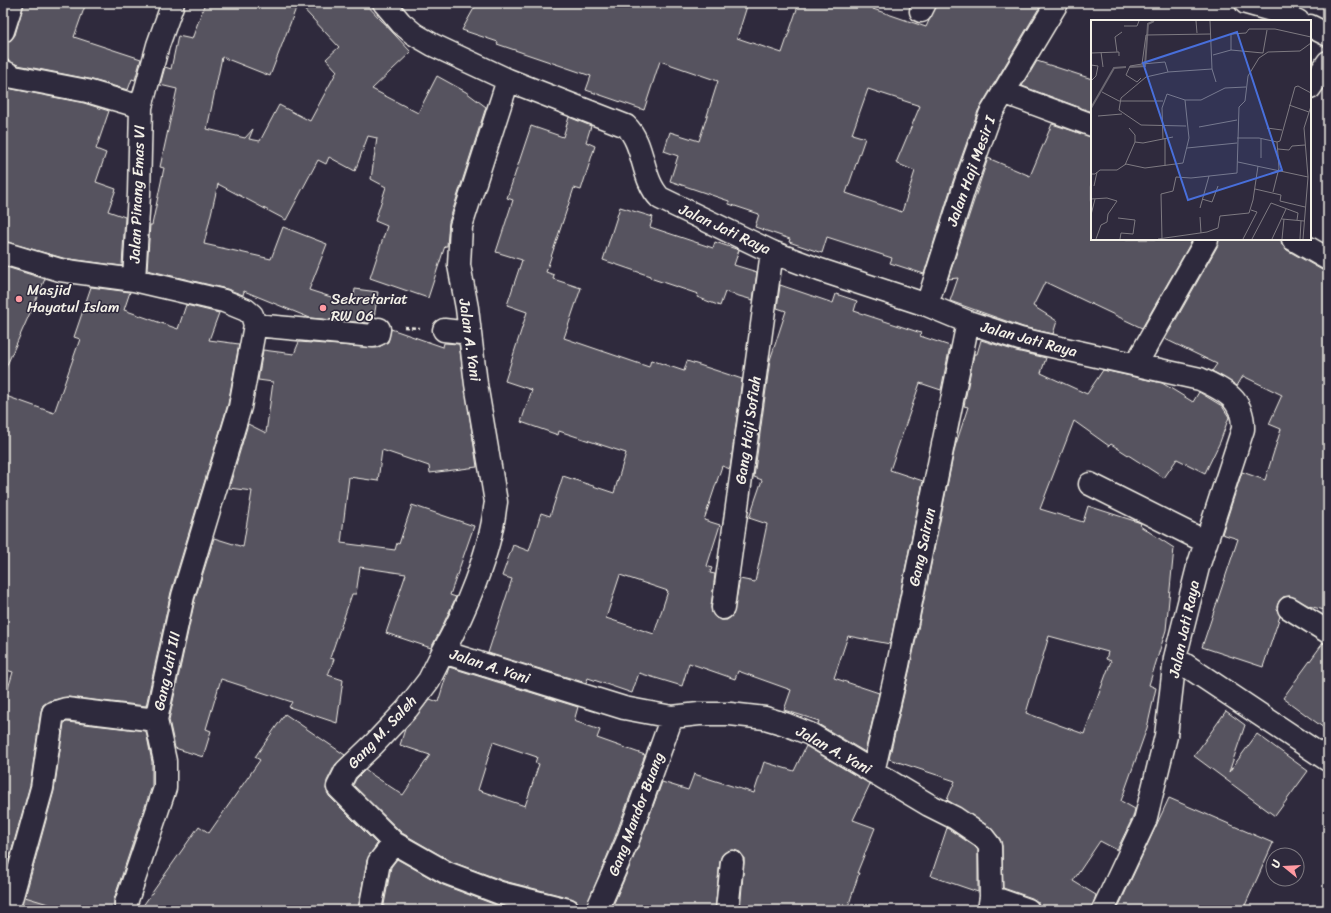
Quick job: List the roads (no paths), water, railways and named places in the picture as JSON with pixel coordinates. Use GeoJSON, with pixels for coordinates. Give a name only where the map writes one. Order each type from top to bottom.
{"type":"FeatureCollection","features":[{"type":"Feature","properties":{"kind":"street"},"geometry":{"type":"LineString","coordinates":[[3,31],[12,3]]}},
{"type":"Feature","properties":{"kind":"street","name":"Jalan Pinang Emas VI"},"geometry":{"type":"LineString","coordinates":[[134,280],[139,194],[141,107],[158,45],[173,3]]}},
{"type":"Feature","properties":{"kind":"street","name":"Jalan Jati Raya"},"geometry":{"type":"LineString","coordinates":[[384,3],[401,23],[414,34],[433,45],[508,80],[626,126],[633,134],[654,190],[660,198],[772,252],[820,270],[927,305],[968,322],[1020,339],[1200,379],[1213,384],[1230,396],[1242,411],[1243,429],[1206,542],[1175,658],[1166,736],[1145,821],[1103,910]]}},
{"type":"Feature","properties":{"kind":"street","name":"Jalan Haji Mesir I"},"geometry":{"type":"LineString","coordinates":[[927,305],[980,140],[990,115],[1058,3]]}},
{"type":"Feature","properties":{"kind":"street"},"geometry":{"type":"LineString","coordinates":[[1246,3],[1271,10],[1296,20]]}},
{"type":"Feature","properties":{"kind":"street"},"geometry":{"type":"LineString","coordinates":[[1311,26],[1328,35]]}},
{"type":"Feature","properties":{"kind":"street"},"geometry":{"type":"LineString","coordinates":[[1311,87],[1328,62]]}},
{"type":"Feature","properties":{"kind":"street"},"geometry":{"type":"LineString","coordinates":[[3,71],[14,77],[87,91],[141,107]]}},
{"type":"Feature","properties":{"kind":"street","name":"Jalan A. Yani"},"geometry":{"type":"LineString","coordinates":[[508,80],[461,226],[459,265],[470,333],[476,384],[496,502],[487,544],[476,577],[455,630],[443,652],[624,708],[672,717],[699,714],[730,714],[778,722],[810,734],[929,805],[955,818],[983,837],[990,846],[990,903]]}},
{"type":"Feature","properties":{"kind":"street"},"geometry":{"type":"LineString","coordinates":[[1003,92],[1091,125]]}},
{"type":"Feature","properties":{"kind":"street"},"geometry":{"type":"LineString","coordinates":[[1136,364],[1206,240]]}},
{"type":"Feature","properties":{"kind":"street"},"geometry":{"type":"LineString","coordinates":[[1294,240],[1328,259]]}},
{"type":"Feature","properties":{"kind":"street","name":"Gang Haji Sofiah"},"geometry":{"type":"LineString","coordinates":[[723,608],[772,252]]}},
{"type":"Feature","properties":{"kind":"street"},"geometry":{"type":"LineString","coordinates":[[3,253],[60,270],[134,280],[224,302],[246,310],[252,315],[255,325],[373,336],[378,334],[379,329]]}},
{"type":"Feature","properties":{"kind":"street","name":"Gang Sairun"},"geometry":{"type":"LineString","coordinates":[[873,772],[898,665],[968,322]]}},
{"type":"Feature","properties":{"kind":"street","name":"Gang Jati III"},"geometry":{"type":"LineString","coordinates":[[11,902],[42,788],[54,713],[58,711],[71,710],[156,720],[183,596],[240,407],[255,325]]}},
{"type":"Feature","properties":{"kind":"street"},"geometry":{"type":"LineString","coordinates":[[444,330],[470,333]]}},
{"type":"Feature","properties":{"kind":"street"},"geometry":{"type":"LineString","coordinates":[[1090,484],[1206,542]]}},
{"type":"Feature","properties":{"kind":"street"},"geometry":{"type":"LineString","coordinates":[[1289,608],[1328,632]]}},
{"type":"Feature","properties":{"kind":"street","name":"Gang M. Saleh"},"geometry":{"type":"LineString","coordinates":[[394,843],[338,787],[346,771],[407,709],[429,680],[443,652]]}},
{"type":"Feature","properties":{"kind":"street"},"geometry":{"type":"LineString","coordinates":[[1175,658],[1328,760]]}},
{"type":"Feature","properties":{"kind":"street","name":"Gang Mandor Buang"},"geometry":{"type":"LineString","coordinates":[[597,910],[627,842],[672,717]]}},
{"type":"Feature","properties":{"kind":"street"},"geometry":{"type":"LineString","coordinates":[[127,910],[126,903],[165,788],[165,761],[156,720]]}},
{"type":"Feature","properties":{"kind":"street"},"geometry":{"type":"LineString","coordinates":[[370,910],[379,862],[394,843],[447,873],[500,893],[568,910]]}},
{"type":"Feature","properties":{"kind":"street"},"geometry":{"type":"LineString","coordinates":[[727,910],[732,862]]}},
{"type":"Feature","properties":{"kind":"street"},"geometry":{"type":"LineString","coordinates":[[990,903],[1028,910]]}},
{"type":"Feature","properties":{"kind":"waterway"},"geometry":{"type":"LineString","coordinates":[[3,897],[32,908],[32,910]]}},
{"type":"Feature","properties":{"kind":"place","name":"Masjid Hayatul Islam"},"geometry":{"type":"Point","coordinates":[19,299]}},
{"type":"Feature","properties":{"kind":"place","name":"Sekretariat RW 06"},"geometry":{"type":"Point","coordinates":[323,308]}}]}
